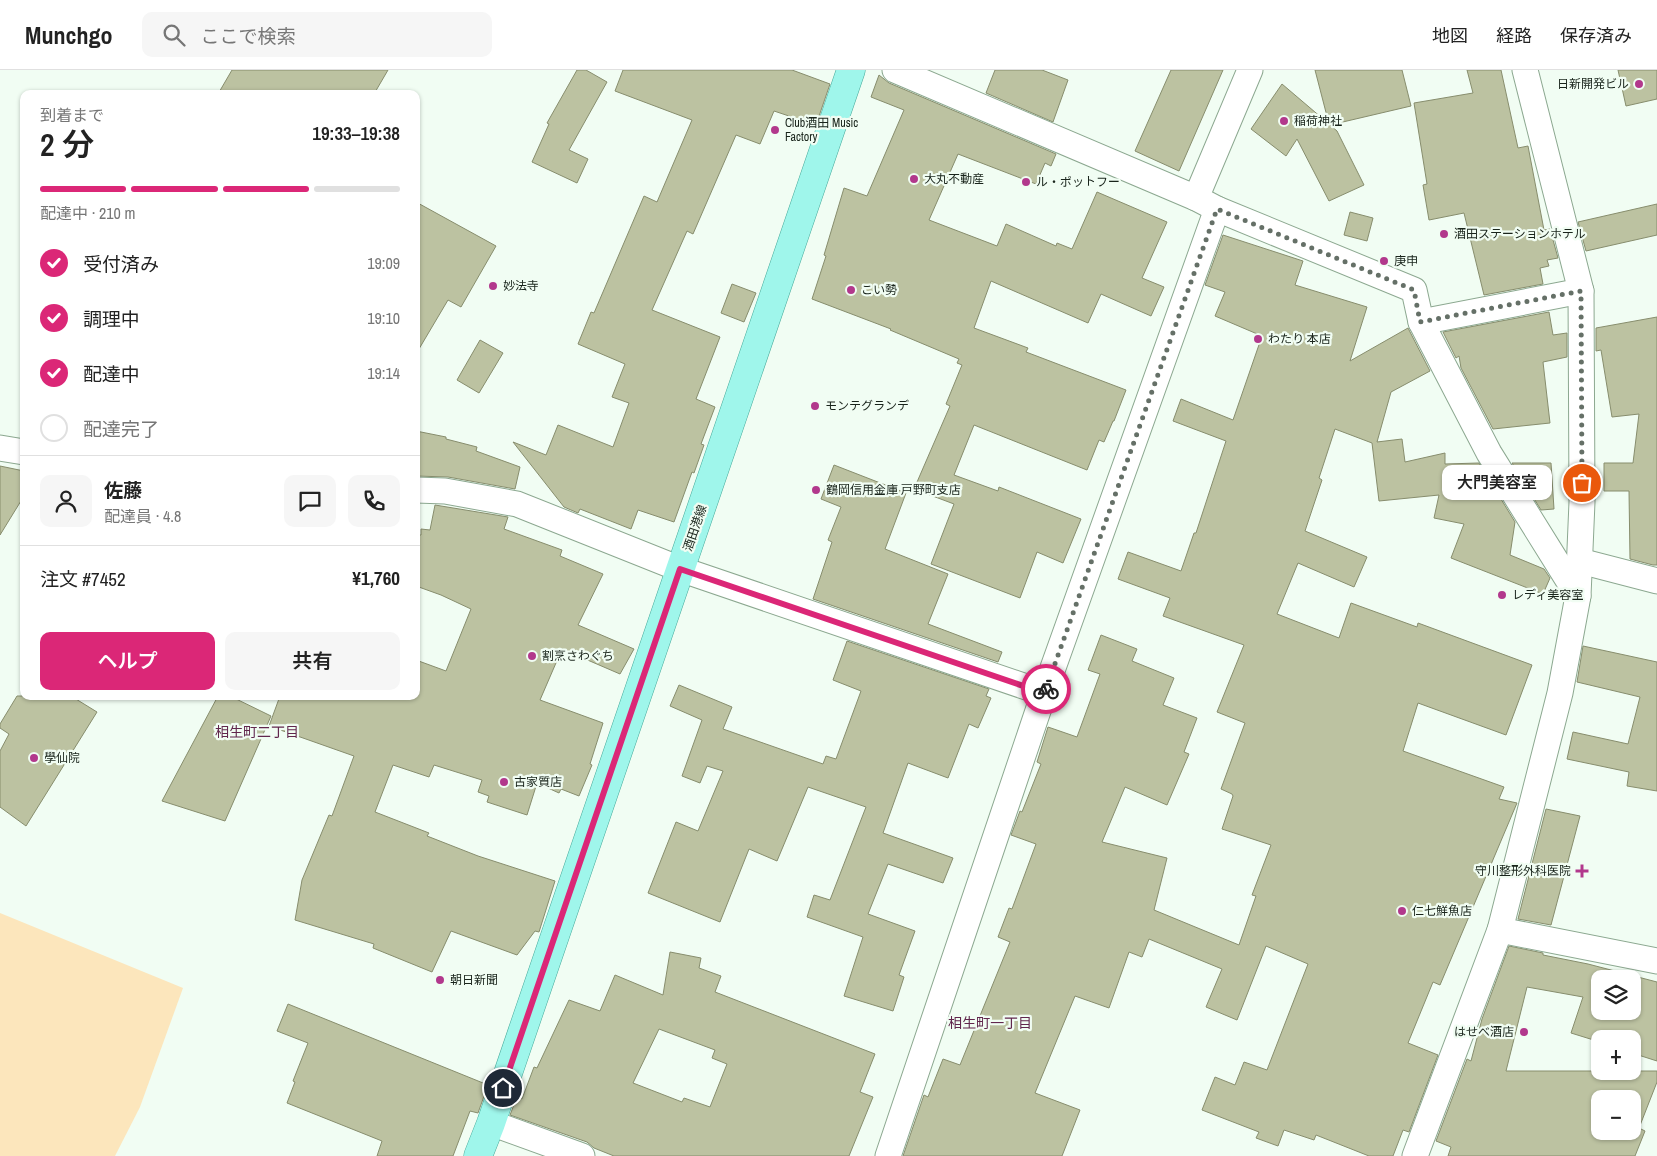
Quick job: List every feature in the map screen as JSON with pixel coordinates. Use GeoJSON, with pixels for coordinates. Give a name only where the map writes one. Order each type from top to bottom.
{"type":"FeatureCollection","features":[{"type":"Feature","properties":{"kind":"main road","name":"酒田港線"},"geometry":{"type":"LineString","coordinates":[[478,1156],[491,1123],[852,70]]}},
{"type":"Feature","properties":{"kind":"street"},"geometry":{"type":"LineString","coordinates":[[895,70],[1207,204],[1414,290],[1420,322],[1489,453],[1578,596]]}},
{"type":"Feature","properties":{"kind":"street"},"geometry":{"type":"LineString","coordinates":[[888,1156],[1207,204],[1250,70]]}},
{"type":"Feature","properties":{"kind":"street"},"geometry":{"type":"LineString","coordinates":[[1415,1156],[1500,930],[1560,693],[1578,596],[1582,502],[1581,291],[1525,70]]}},
{"type":"Feature","properties":{"kind":"street"},"geometry":{"type":"LineString","coordinates":[[1420,322],[1581,291]]}},
{"type":"Feature","properties":{"kind":"street"},"geometry":{"type":"LineString","coordinates":[[0,448],[20,451]]}},
{"type":"Feature","properties":{"kind":"street"},"geometry":{"type":"LineString","coordinates":[[420,490],[445,491],[516,504],[680,569],[1044,693]]}},
{"type":"Feature","properties":{"kind":"street"},"geometry":{"type":"LineString","coordinates":[[1580,561],[1657,581]]}},
{"type":"Feature","properties":{"kind":"street"},"geometry":{"type":"LineString","coordinates":[[1500,930],[1657,961]]}},
{"type":"Feature","properties":{"kind":"street"},"geometry":{"type":"LineString","coordinates":[[491,1123],[582,1156]]}},
{"type":"Feature","properties":{"kind":"shaded area"},"geometry":{"type":"Polygon","coordinates":[[[0,913],[183,988],[140,1107],[115,1156],[0,1156],[0,913]]]}},
{"type":"Feature","properties":{"kind":"building"},"geometry":{"type":"Polygon","coordinates":[[[232,70],[388,70],[376,90],[220,90],[232,70]]]}},
{"type":"Feature","properties":{"kind":"building"},"geometry":{"type":"Polygon","coordinates":[[[577,70],[586,70],[607,82],[569,150],[588,159],[577,183],[532,162],[549,124],[547,123],[577,70]]]}},
{"type":"Feature","properties":{"kind":"building"},"geometry":{"type":"Polygon","coordinates":[[[623,70],[792,70],[830,84],[816,125],[774,111],[760,144],[736,135],[693,234],[687,231],[652,310],[720,337],[696,399],[715,407],[701,444],[704,445],[674,522],[638,510],[631,529],[580,509],[578,513],[564,507],[513,442],[546,455],[558,425],[613,447],[629,403],[612,397],[625,364],[578,344],[591,312],[594,313],[644,196],[657,202],[692,120],[615,91],[623,70]]]}},
{"type":"Feature","properties":{"kind":"building"},"geometry":{"type":"Polygon","coordinates":[[[995,70],[1042,70],[1068,80],[1053,122],[986,93],[995,70]]]}},
{"type":"Feature","properties":{"kind":"building"},"geometry":{"type":"Polygon","coordinates":[[[1171,70],[1223,70],[1179,171],[1135,151],[1171,70]]]}},
{"type":"Feature","properties":{"kind":"building"},"geometry":{"type":"Polygon","coordinates":[[[1315,70],[1402,70],[1411,106],[1330,125],[1337,131],[1364,185],[1329,201],[1297,139],[1286,156],[1251,129],[1282,84],[1329,124],[1315,70]]]}},
{"type":"Feature","properties":{"kind":"building"},"geometry":{"type":"Polygon","coordinates":[[[1467,70],[1501,70],[1518,148],[1528,146],[1544,230],[1550,229],[1558,258],[1547,260],[1549,266],[1540,268],[1543,284],[1484,295],[1464,213],[1429,220],[1423,185],[1427,184],[1414,103],[1473,93],[1467,70]]]}},
{"type":"Feature","properties":{"kind":"building","name":"日新開発ビル"},"geometry":{"type":"Polygon","coordinates":[[[1618,70],[1657,70],[1657,99],[1626,106],[1618,70]]]}},
{"type":"Feature","properties":{"kind":"building"},"geometry":{"type":"Polygon","coordinates":[[[879,75],[889,83],[1056,154],[1051,166],[1045,163],[1036,184],[958,154],[929,220],[997,246],[1006,224],[1056,246],[1057,243],[1072,249],[1097,192],[1167,222],[1142,278],[1164,287],[1151,316],[1101,294],[1088,323],[991,281],[974,328],[1028,348],[1026,352],[1126,390],[1104,442],[1099,440],[1087,470],[974,425],[954,475],[998,491],[999,487],[1081,519],[1063,563],[1037,552],[1020,598],[931,564],[954,504],[914,489],[950,406],[946,404],[962,365],[957,363],[959,359],[891,329],[812,299],[826,256],[824,255],[844,188],[867,196],[904,110],[871,97],[879,75]]]}},
{"type":"Feature","properties":{"kind":"building","name":"妙法寺"},"geometry":{"type":"Polygon","coordinates":[[[420,204],[496,246],[461,307],[448,300],[420,347],[420,204]]]}},
{"type":"Feature","properties":{"kind":"building"},"geometry":{"type":"Polygon","coordinates":[[[1657,204],[1657,235],[1586,251],[1578,222],[1657,204]]]}},
{"type":"Feature","properties":{"kind":"building"},"geometry":{"type":"Polygon","coordinates":[[[1350,212],[1373,218],[1367,241],[1344,235],[1350,212]]]}},
{"type":"Feature","properties":{"kind":"building"},"geometry":{"type":"Polygon","coordinates":[[[1223,235],[1303,261],[1295,285],[1367,307],[1350,361],[1408,328],[1430,371],[1391,392],[1377,442],[1402,439],[1405,462],[1445,453],[1445,464],[1479,463],[1515,522],[1510,555],[1544,569],[1550,578],[1543,594],[1451,558],[1464,524],[1434,518],[1439,495],[1379,501],[1372,443],[1335,429],[1319,478],[1322,480],[1305,531],[1367,557],[1354,587],[1298,563],[1277,614],[1339,638],[1351,603],[1417,627],[1418,623],[1532,665],[1506,735],[1418,703],[1403,751],[1504,787],[1499,799],[1517,803],[1440,985],[1433,982],[1408,1043],[1438,1055],[1409,1132],[1403,1130],[1393,1156],[1369,1156],[1316,1135],[1314,1140],[1284,1130],[1278,1146],[1256,1138],[1259,1132],[1202,1110],[1215,1077],[1235,1085],[1244,1062],[1267,1070],[1308,964],[1266,946],[1237,1020],[1206,1007],[1222,969],[1149,939],[1142,957],[1129,952],[1109,1008],[1075,996],[1035,1093],[1080,1110],[1062,1156],[903,1156],[924,1095],[928,1097],[943,1059],[960,1065],[1010,942],[998,937],[1009,908],[1012,909],[1036,844],[1011,835],[1041,764],[1037,762],[1048,727],[1077,737],[1100,674],[1088,670],[1101,635],[1137,649],[1132,661],[1174,678],[1163,705],[1197,718],[1184,752],[1189,754],[1167,805],[1125,787],[1102,842],[1167,858],[1154,910],[1239,945],[1256,896],[1252,895],[1271,845],[1222,829],[1233,796],[1221,789],[1245,723],[1217,712],[1244,645],[1163,616],[1170,598],[1118,579],[1128,552],[1181,571],[1194,533],[1196,533],[1226,441],[1173,421],[1181,399],[1233,420],[1262,336],[1215,316],[1225,292],[1205,285],[1223,235]]]}},
{"type":"Feature","properties":{"kind":"building"},"geometry":{"type":"Polygon","coordinates":[[[732,284],[756,293],[744,322],[721,313],[732,284]]]}},
{"type":"Feature","properties":{"kind":"building"},"geometry":{"type":"Polygon","coordinates":[[[1549,312],[1553,335],[1567,333],[1567,357],[1543,362],[1550,423],[1493,429],[1461,368],[1459,356],[1456,358],[1443,332],[1549,312]]]}},
{"type":"Feature","properties":{"kind":"building"},"geometry":{"type":"Polygon","coordinates":[[[1657,317],[1657,565],[1653,565],[1630,559],[1629,491],[1604,491],[1604,463],[1633,463],[1639,414],[1612,417],[1601,350],[1596,351],[1596,328],[1657,317]]]}},
{"type":"Feature","properties":{"kind":"building"},"geometry":{"type":"Polygon","coordinates":[[[480,340],[503,353],[479,393],[457,380],[480,340]]]}},
{"type":"Feature","properties":{"kind":"building"},"geometry":{"type":"Polygon","coordinates":[[[420,432],[446,437],[446,439],[477,447],[476,451],[520,467],[515,489],[448,477],[420,476],[420,432]]]}},
{"type":"Feature","properties":{"kind":"building"},"geometry":{"type":"Polygon","coordinates":[[[1512,463],[1551,463],[1554,509],[1541,510],[1512,463]]]}},
{"type":"Feature","properties":{"kind":"building"},"geometry":{"type":"Polygon","coordinates":[[[834,465],[906,493],[885,549],[948,574],[928,624],[1002,652],[998,662],[813,599],[832,542],[828,540],[841,507],[821,499],[834,465]]]}},
{"type":"Feature","properties":{"kind":"building"},"geometry":{"type":"Polygon","coordinates":[[[0,466],[20,470],[20,502],[0,535],[0,466]]]}},
{"type":"Feature","properties":{"kind":"building"},"geometry":{"type":"Polygon","coordinates":[[[435,505],[508,517],[504,529],[562,550],[560,556],[603,574],[578,625],[634,649],[620,674],[562,649],[540,700],[603,723],[590,764],[592,765],[579,796],[561,789],[559,793],[537,783],[527,815],[487,802],[489,796],[478,792],[482,780],[434,765],[429,777],[393,765],[375,812],[429,833],[427,836],[478,856],[555,881],[539,932],[535,931],[517,955],[451,931],[432,972],[373,948],[374,944],[295,920],[302,880],[329,815],[332,816],[354,756],[269,726],[279,700],[420,700],[420,661],[446,671],[471,609],[420,587],[421,529],[430,530],[435,505]]]}},
{"type":"Feature","properties":{"kind":"building"},"geometry":{"type":"Polygon","coordinates":[[[847,641],[989,689],[986,696],[991,698],[978,728],[969,724],[948,778],[908,763],[883,833],[953,858],[943,883],[888,864],[868,914],[915,931],[899,975],[904,977],[893,1011],[844,996],[863,937],[807,917],[814,895],[830,900],[866,807],[808,787],[777,861],[749,849],[720,922],[648,893],[676,822],[698,831],[723,771],[707,766],[700,783],[682,776],[702,720],[670,706],[679,685],[732,707],[723,729],[823,764],[826,756],[836,759],[861,691],[833,680],[847,641]]]}},
{"type":"Feature","properties":{"kind":"building"},"geometry":{"type":"Polygon","coordinates":[[[1583,646],[1657,662],[1657,791],[1627,786],[1629,772],[1567,759],[1573,732],[1628,744],[1640,697],[1577,682],[1583,646]]]}},
{"type":"Feature","properties":{"kind":"building","name":"學仙院"},"geometry":{"type":"Polygon","coordinates":[[[17,696],[20,696],[20,700],[78,700],[97,712],[26,826],[0,807],[0,751],[9,734],[0,728],[0,724],[17,696]]]}},
{"type":"Feature","properties":{"kind":"building"},"geometry":{"type":"Polygon","coordinates":[[[216,700],[238,700],[271,716],[225,821],[162,801],[216,700]]]}},
{"type":"Feature","properties":{"kind":"building"},"geometry":{"type":"Polygon","coordinates":[[[1546,809],[1580,816],[1551,925],[1518,919],[1546,809]]]}},
{"type":"Feature","properties":{"kind":"building"},"geometry":{"type":"Polygon","coordinates":[[[1509,946],[1611,970],[1591,970],[1591,1020],[1641,1020],[1641,978],[1657,982],[1657,1061],[1641,1056],[1641,1030],[1591,1030],[1591,1039],[1571,1033],[1583,997],[1527,987],[1506,1071],[1591,1071],[1591,1080],[1641,1080],[1641,1071],[1657,1071],[1657,1082],[1641,1123],[1641,1090],[1591,1090],[1591,1140],[1641,1140],[1641,1129],[1645,1131],[1635,1156],[1448,1156],[1451,1147],[1436,1141],[1467,1059],[1471,1061],[1482,1019],[1509,946]]]}},
{"type":"Feature","properties":{"kind":"building"},"geometry":{"type":"Polygon","coordinates":[[[670,952],[701,958],[699,968],[721,976],[715,992],[875,1054],[860,1092],[873,1097],[849,1156],[614,1156],[594,1148],[587,1142],[510,1115],[517,1097],[522,1099],[534,1067],[537,1068],[569,1000],[600,1011],[615,975],[663,995],[670,952]],[[659,1029],[633,1083],[682,1102],[684,1098],[710,1107],[727,1064],[712,1058],[715,1050],[659,1029]]]}},
{"type":"Feature","properties":{"kind":"building"},"geometry":{"type":"Polygon","coordinates":[[[288,1004],[488,1085],[478,1113],[470,1111],[453,1156],[377,1156],[382,1141],[287,1103],[295,1082],[293,1081],[308,1043],[277,1031],[288,1004]]]}},
{"type":"Feature","properties":{"kind":"way so far"},"geometry":{"type":"LineString","coordinates":[[1046,689],[1217,209],[1414,290],[1420,322],[1581,291],[1582,483]]}},
{"type":"Feature","properties":{"kind":"place","name":"日新開発ビル"},"geometry":{"type":"Point","coordinates":[1639,84]}},
{"type":"Feature","properties":{"kind":"place","name":"稲荷神社"},"geometry":{"type":"Point","coordinates":[1284,121]}},
{"type":"Feature","properties":{"kind":"place","name":"Club酒田 Music Factory"},"geometry":{"type":"Point","coordinates":[775,130]}},
{"type":"Feature","properties":{"kind":"place","name":"大丸不動産"},"geometry":{"type":"Point","coordinates":[914,179]}},
{"type":"Feature","properties":{"kind":"place","name":"ル・ポットフー"},"geometry":{"type":"Point","coordinates":[1026,182]}},
{"type":"Feature","properties":{"kind":"place","name":"酒田ステーションホテル"},"geometry":{"type":"Point","coordinates":[1444,234]}},
{"type":"Feature","properties":{"kind":"place","name":"庚申"},"geometry":{"type":"Point","coordinates":[1384,261]}},
{"type":"Feature","properties":{"kind":"place","name":"妙法寺"},"geometry":{"type":"Point","coordinates":[493,286]}},
{"type":"Feature","properties":{"kind":"place","name":"こい勢"},"geometry":{"type":"Point","coordinates":[851,290]}},
{"type":"Feature","properties":{"kind":"place","name":"わたり 本店"},"geometry":{"type":"Point","coordinates":[1258,339]}},
{"type":"Feature","properties":{"kind":"place","name":"モンテグランデ"},"geometry":{"type":"Point","coordinates":[815,406]}},
{"type":"Feature","properties":{"kind":"place","name":"大門美容室"},"geometry":{"type":"Point","coordinates":[1582,483]}},
{"type":"Feature","properties":{"kind":"place","name":"鶴岡信用金庫 戸野町支店"},"geometry":{"type":"Point","coordinates":[816,490]}},
{"type":"Feature","properties":{"kind":"place","name":"レディ美容室"},"geometry":{"type":"Point","coordinates":[1502,595]}},
{"type":"Feature","properties":{"kind":"place","name":"割烹さわぐち"},"geometry":{"type":"Point","coordinates":[532,656]}},
{"type":"Feature","properties":{"kind":"place","name":"學仙院"},"geometry":{"type":"Point","coordinates":[34,758]}},
{"type":"Feature","properties":{"kind":"place","name":"古家質店"},"geometry":{"type":"Point","coordinates":[504,782]}},
{"type":"Feature","properties":{"kind":"place","name":"守川整形外科医院"},"geometry":{"type":"Point","coordinates":[1582,871]}},
{"type":"Feature","properties":{"kind":"place","name":"仁七鮮魚店"},"geometry":{"type":"Point","coordinates":[1402,911]}},
{"type":"Feature","properties":{"kind":"place","name":"朝日新聞"},"geometry":{"type":"Point","coordinates":[440,980]}},
{"type":"Feature","properties":{"kind":"place","name":"はせべ酒店"},"geometry":{"type":"Point","coordinates":[1524,1032]}},
{"type":"Feature","properties":{"kind":"district","name":"相生町二丁目"},"geometry":{"type":"Point","coordinates":[257,732]}},
{"type":"Feature","properties":{"kind":"district","name":"相生町一丁目"},"geometry":{"type":"Point","coordinates":[990,1023]}},
{"type":"Feature","properties":{"kind":"route"},"geometry":{"type":"LineString","coordinates":[[503,1088],[680,569],[1044,693],[1046,689]]}}]}
